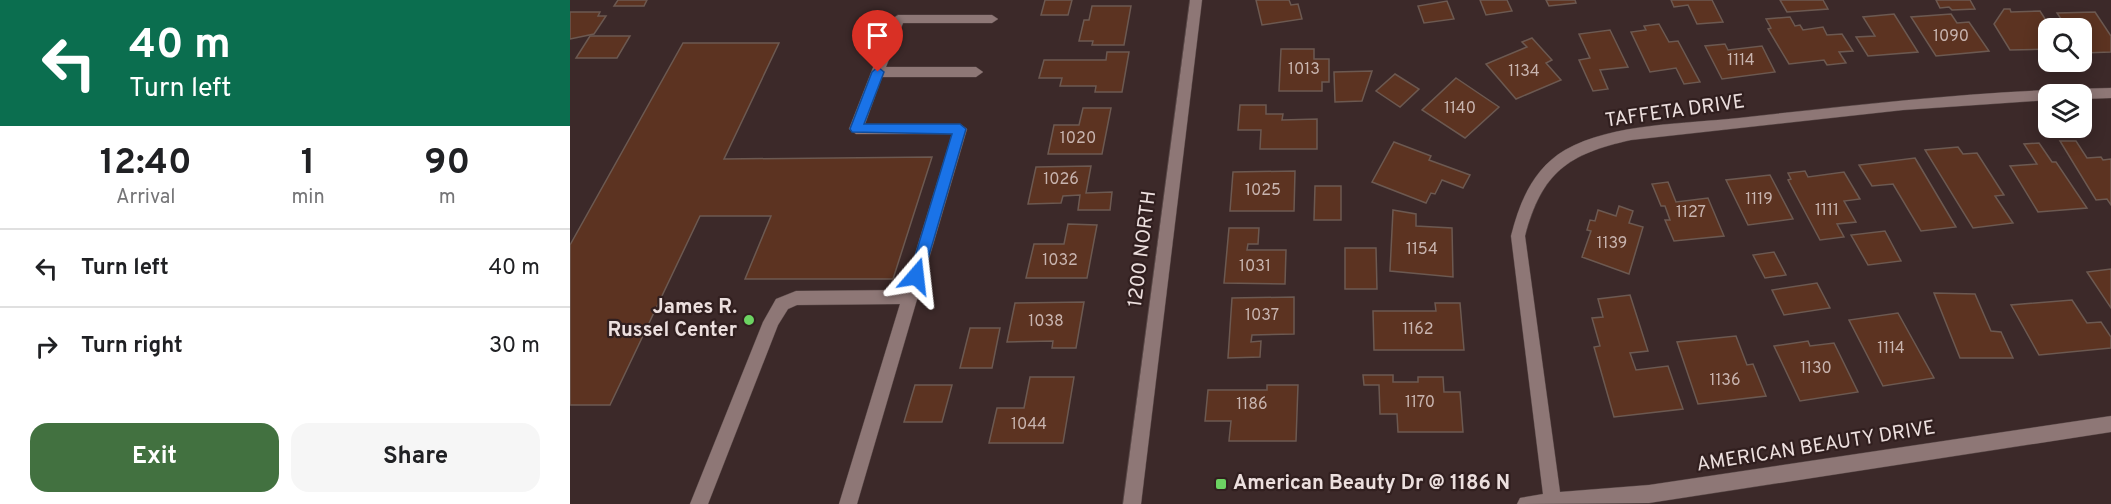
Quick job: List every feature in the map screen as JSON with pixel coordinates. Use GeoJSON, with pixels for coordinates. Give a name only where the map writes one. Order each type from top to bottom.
{"type":"FeatureCollection","features":[{"type":"Feature","properties":{"kind":"street","name":"1200 NORTH"},"geometry":{"type":"LineString","coordinates":[[1132,504],[1196,0]]}},
{"type":"Feature","properties":{"kind":"street"},"geometry":{"type":"LineString","coordinates":[[848,504],[960,129],[856,129],[898,19],[992,19]]}},
{"type":"Feature","properties":{"kind":"street"},"geometry":{"type":"LineString","coordinates":[[878,72],[976,72]]}},
{"type":"Feature","properties":{"kind":"street"},"geometry":{"type":"LineString","coordinates":[[2092,93],[2111,93]]}},
{"type":"Feature","properties":{"kind":"street","name":"TAFFETA DRIVE"},"geometry":{"type":"LineString","coordinates":[[1554,503],[1537,394],[1518,236],[1522,213],[1531,193],[1554,165],[1588,145],[1631,135],[1893,106],[2038,96]]}},
{"type":"Feature","properties":{"kind":"street"},"geometry":{"type":"LineString","coordinates":[[699,504],[771,322],[782,304],[796,298],[910,297]]}},
{"type":"Feature","properties":{"kind":"street","name":"AMERICAN BEAUTY DRIVE"},"geometry":{"type":"LineString","coordinates":[[1526,504],[1649,494],[2111,424]]}},
{"type":"Feature","properties":{"kind":"building"},"geometry":{"type":"Polygon","coordinates":[[[618,0],[647,0],[644,6],[614,6],[618,0]]]}},
{"type":"Feature","properties":{"kind":"building"},"geometry":{"type":"Polygon","coordinates":[[[1045,0],[1072,0],[1068,15],[1041,15],[1045,0]]]}},
{"type":"Feature","properties":{"kind":"building"},"geometry":{"type":"Polygon","coordinates":[[[1256,0],[1289,0],[1291,5],[1298,4],[1302,19],[1262,25],[1256,0]]]}},
{"type":"Feature","properties":{"kind":"building"},"geometry":{"type":"Polygon","coordinates":[[[1480,0],[1507,0],[1512,11],[1486,15],[1480,0]]]}},
{"type":"Feature","properties":{"kind":"building"},"geometry":{"type":"Polygon","coordinates":[[[1546,0],[1575,0],[1576,3],[1549,6],[1546,0]]]}},
{"type":"Feature","properties":{"kind":"building"},"geometry":{"type":"Polygon","coordinates":[[[1671,0],[1712,0],[1723,22],[1697,24],[1688,5],[1674,7],[1671,0]]]}},
{"type":"Feature","properties":{"kind":"building"},"geometry":{"type":"Polygon","coordinates":[[[1780,0],[1823,0],[1828,9],[1787,12],[1780,0]]]}},
{"type":"Feature","properties":{"kind":"building"},"geometry":{"type":"Polygon","coordinates":[[[1936,0],[1970,0],[1975,9],[1940,8],[1936,0]]]}},
{"type":"Feature","properties":{"kind":"building"},"geometry":{"type":"Polygon","coordinates":[[[1447,1],[1454,19],[1424,23],[1418,6],[1447,1]]]}},
{"type":"Feature","properties":{"kind":"building"},"geometry":{"type":"Polygon","coordinates":[[[1092,6],[1131,6],[1124,45],[1092,45],[1093,41],[1079,41],[1084,20],[1089,20],[1092,6]]]}},
{"type":"Feature","properties":{"kind":"building"},"geometry":{"type":"Polygon","coordinates":[[[2004,9],[2010,9],[2011,12],[2040,11],[2045,18],[2038,18],[2038,49],[2010,50],[1994,24],[2004,9]]]}},
{"type":"Feature","properties":{"kind":"building"},"geometry":{"type":"Polygon","coordinates":[[[570,12],[600,12],[598,16],[606,16],[594,34],[570,39],[570,12]]]}},
{"type":"Feature","properties":{"kind":"building"},"geometry":{"type":"Polygon","coordinates":[[[2095,12],[2111,36],[2111,52],[2092,53],[2092,18],[2060,18],[2057,13],[2095,12]]]}},
{"type":"Feature","properties":{"kind":"building"},"geometry":{"type":"Polygon","coordinates":[[[1894,14],[1918,52],[1868,56],[1856,37],[1875,36],[1863,17],[1894,14]]]}},
{"type":"Feature","properties":{"kind":"building"},"geometry":{"type":"Polygon","coordinates":[[[1951,14],[1957,23],[1969,22],[1989,51],[1936,56],[1911,17],[1951,14]]]}},
{"type":"Feature","properties":{"kind":"building"},"geometry":{"type":"Polygon","coordinates":[[[1790,17],[1795,26],[1800,25],[1803,30],[1823,27],[1827,35],[1842,34],[1853,51],[1839,52],[1846,63],[1827,65],[1824,60],[1789,64],[1768,29],[1771,28],[1766,19],[1790,17]]]}},
{"type":"Feature","properties":{"kind":"building"},"geometry":{"type":"Polygon","coordinates":[[[1659,24],[1669,42],[1678,41],[1700,82],[1684,84],[1676,68],[1650,72],[1631,32],[1646,30],[1644,26],[1659,24]]]}},
{"type":"Feature","properties":{"kind":"building"},"geometry":{"type":"Polygon","coordinates":[[[1610,30],[1628,67],[1600,70],[1608,89],[1593,91],[1579,60],[1590,58],[1579,34],[1610,30]]]}},
{"type":"Feature","properties":{"kind":"building"},"geometry":{"type":"Polygon","coordinates":[[[590,36],[630,36],[617,58],[576,58],[590,36]]]}},
{"type":"Feature","properties":{"kind":"building"},"geometry":{"type":"Polygon","coordinates":[[[1532,38],[1552,60],[1546,63],[1561,80],[1516,99],[1486,64],[1527,47],[1522,42],[1532,38]]]}},
{"type":"Feature","properties":{"kind":"building"},"geometry":{"type":"Polygon","coordinates":[[[683,43],[779,43],[724,159],[932,157],[893,279],[745,279],[771,216],[700,216],[610,405],[570,405],[570,245],[683,43]]]}},
{"type":"Feature","properties":{"kind":"building"},"geometry":{"type":"Polygon","coordinates":[[[1725,44],[1728,50],[1762,46],[1775,72],[1722,79],[1705,46],[1725,44]]]}},
{"type":"Feature","properties":{"kind":"building"},"geometry":{"type":"Polygon","coordinates":[[[1281,49],[1314,49],[1314,59],[1329,59],[1329,82],[1322,82],[1322,91],[1279,91],[1281,49]]]}},
{"type":"Feature","properties":{"kind":"building"},"geometry":{"type":"Polygon","coordinates":[[[1107,52],[1129,52],[1122,92],[1095,92],[1096,86],[1060,86],[1062,78],[1039,78],[1044,60],[1106,60],[1107,52]]]}},
{"type":"Feature","properties":{"kind":"building"},"geometry":{"type":"Polygon","coordinates":[[[1372,71],[1362,101],[1335,102],[1334,72],[1372,71]]]}},
{"type":"Feature","properties":{"kind":"building"},"geometry":{"type":"Polygon","coordinates":[[[1395,74],[1419,89],[1400,107],[1376,91],[1395,74]]]}},
{"type":"Feature","properties":{"kind":"building"},"geometry":{"type":"Polygon","coordinates":[[[1456,78],[1499,107],[1465,138],[1422,110],[1456,78]]]}},
{"type":"Feature","properties":{"kind":"building"},"geometry":{"type":"Polygon","coordinates":[[[1240,105],[1266,105],[1266,114],[1283,114],[1282,120],[1317,119],[1317,149],[1260,149],[1261,130],[1238,130],[1240,105]]]}},
{"type":"Feature","properties":{"kind":"building"},"geometry":{"type":"Polygon","coordinates":[[[1083,108],[1111,108],[1102,154],[1048,154],[1054,125],[1079,125],[1083,108]]]}},
{"type":"Feature","properties":{"kind":"building"},"geometry":{"type":"Polygon","coordinates":[[[2060,141],[2076,141],[2087,158],[2111,159],[2111,205],[2107,199],[2096,200],[2060,141]]]}},
{"type":"Feature","properties":{"kind":"building"},"geometry":{"type":"Polygon","coordinates":[[[1394,142],[1431,156],[1429,160],[1470,175],[1463,188],[1442,180],[1435,194],[1431,193],[1426,203],[1372,182],[1394,142]]]}},
{"type":"Feature","properties":{"kind":"building"},"geometry":{"type":"Polygon","coordinates":[[[2039,143],[2052,162],[2056,162],[2087,208],[2038,212],[2010,166],[2037,164],[2024,144],[2039,143]]]}},
{"type":"Feature","properties":{"kind":"building"},"geometry":{"type":"Polygon","coordinates":[[[1958,147],[1963,154],[1977,153],[2004,195],[1995,196],[2013,223],[1973,228],[1925,150],[1958,147]]]}},
{"type":"Feature","properties":{"kind":"building"},"geometry":{"type":"Polygon","coordinates":[[[1915,158],[1956,227],[1921,231],[1893,184],[1872,186],[1859,165],[1915,158]]]}},
{"type":"Feature","properties":{"kind":"building"},"geometry":{"type":"Polygon","coordinates":[[[1091,166],[1086,193],[1112,192],[1110,210],[1078,210],[1080,195],[1063,196],[1061,203],[1028,204],[1036,167],[1091,166]]]}},
{"type":"Feature","properties":{"kind":"building"},"geometry":{"type":"Polygon","coordinates":[[[1295,171],[1294,211],[1230,211],[1233,172],[1295,171]]]}},
{"type":"Feature","properties":{"kind":"building"},"geometry":{"type":"Polygon","coordinates":[[[1805,171],[1808,177],[1844,172],[1860,199],[1844,201],[1856,222],[1837,224],[1844,237],[1820,240],[1788,180],[1791,179],[1788,173],[1805,171]]]}},
{"type":"Feature","properties":{"kind":"building"},"geometry":{"type":"Polygon","coordinates":[[[1770,175],[1793,219],[1748,225],[1726,180],[1770,175]]]}},
{"type":"Feature","properties":{"kind":"building"},"geometry":{"type":"Polygon","coordinates":[[[1668,182],[1676,202],[1708,198],[1724,236],[1674,241],[1665,220],[1670,220],[1665,206],[1661,206],[1652,184],[1668,182]]]}},
{"type":"Feature","properties":{"kind":"building"},"geometry":{"type":"Polygon","coordinates":[[[1315,186],[1341,186],[1341,220],[1314,220],[1315,186]]]}},
{"type":"Feature","properties":{"kind":"building"},"geometry":{"type":"Polygon","coordinates":[[[1619,206],[1633,211],[1629,223],[1643,227],[1629,274],[1582,257],[1591,231],[1587,230],[1590,220],[1595,221],[1598,210],[1616,216],[1619,206]]]}},
{"type":"Feature","properties":{"kind":"building"},"geometry":{"type":"Polygon","coordinates":[[[1393,210],[1416,214],[1416,226],[1452,228],[1453,277],[1390,271],[1393,210]]]}},
{"type":"Feature","properties":{"kind":"building"},"geometry":{"type":"Polygon","coordinates":[[[1068,224],[1097,225],[1087,278],[1026,278],[1034,244],[1064,244],[1068,224]]]}},
{"type":"Feature","properties":{"kind":"building"},"geometry":{"type":"Polygon","coordinates":[[[1229,228],[1259,228],[1258,244],[1248,244],[1247,250],[1286,250],[1285,284],[1224,283],[1229,228]]]}},
{"type":"Feature","properties":{"kind":"building"},"geometry":{"type":"Polygon","coordinates":[[[1885,231],[1901,261],[1868,265],[1851,235],[1885,231]]]}},
{"type":"Feature","properties":{"kind":"building"},"geometry":{"type":"Polygon","coordinates":[[[1345,248],[1376,248],[1377,289],[1345,289],[1345,248]]]}},
{"type":"Feature","properties":{"kind":"building"},"geometry":{"type":"Polygon","coordinates":[[[1774,252],[1786,275],[1765,278],[1753,255],[1774,252]]]}},
{"type":"Feature","properties":{"kind":"building"},"geometry":{"type":"Polygon","coordinates":[[[2111,269],[2111,308],[2087,272],[2111,269]]]}},
{"type":"Feature","properties":{"kind":"building"},"geometry":{"type":"Polygon","coordinates":[[[1817,283],[1830,308],[1784,315],[1772,290],[1817,283]]]}},
{"type":"Feature","properties":{"kind":"building"},"geometry":{"type":"Polygon","coordinates":[[[1934,293],[1975,294],[1991,331],[2001,332],[2013,358],[1960,358],[1934,293]]]}},
{"type":"Feature","properties":{"kind":"building"},"geometry":{"type":"Polygon","coordinates":[[[1630,295],[1648,351],[1630,353],[1636,370],[1668,366],[1683,409],[1614,417],[1594,347],[1600,346],[1592,318],[1603,317],[1598,299],[1630,295]]]}},
{"type":"Feature","properties":{"kind":"building"},"geometry":{"type":"Polygon","coordinates":[[[1294,297],[1294,334],[1252,335],[1251,342],[1261,341],[1260,357],[1228,358],[1232,298],[1294,297]]]}},
{"type":"Feature","properties":{"kind":"building"},"geometry":{"type":"Polygon","coordinates":[[[2072,300],[2087,323],[2101,322],[2111,337],[2111,348],[2039,355],[2011,305],[2072,300]]]}},
{"type":"Feature","properties":{"kind":"building"},"geometry":{"type":"Polygon","coordinates":[[[1084,302],[1076,348],[1052,348],[1053,341],[1007,342],[1015,303],[1084,302]]]}},
{"type":"Feature","properties":{"kind":"building"},"geometry":{"type":"Polygon","coordinates":[[[1435,303],[1460,303],[1464,350],[1374,350],[1373,311],[1436,311],[1435,303]]]}},
{"type":"Feature","properties":{"kind":"building"},"geometry":{"type":"Polygon","coordinates":[[[1898,313],[1934,378],[1883,386],[1849,320],[1898,313]]]}},
{"type":"Feature","properties":{"kind":"building"},"geometry":{"type":"Polygon","coordinates":[[[970,328],[1000,328],[992,368],[960,368],[970,328]]]}},
{"type":"Feature","properties":{"kind":"building"},"geometry":{"type":"Polygon","coordinates":[[[1736,336],[1747,365],[1753,364],[1766,396],[1698,404],[1677,342],[1736,336]]]}},
{"type":"Feature","properties":{"kind":"building"},"geometry":{"type":"Polygon","coordinates":[[[1808,341],[1810,346],[1834,343],[1858,392],[1800,401],[1774,346],[1808,341]]]}},
{"type":"Feature","properties":{"kind":"building"},"geometry":{"type":"Polygon","coordinates":[[[1363,375],[1393,375],[1393,382],[1418,382],[1418,377],[1443,377],[1444,392],[1460,392],[1463,432],[1398,432],[1397,414],[1380,414],[1379,385],[1364,385],[1363,375]]]}},
{"type":"Feature","properties":{"kind":"building"},"geometry":{"type":"Polygon","coordinates":[[[1030,377],[1074,377],[1063,443],[989,443],[997,408],[1024,408],[1030,377]]]}},
{"type":"Feature","properties":{"kind":"building"},"geometry":{"type":"Polygon","coordinates":[[[915,385],[952,385],[942,422],[904,422],[915,385]]]}},
{"type":"Feature","properties":{"kind":"building"},"geometry":{"type":"Polygon","coordinates":[[[1267,385],[1298,385],[1296,441],[1229,441],[1231,421],[1205,421],[1208,390],[1267,390],[1267,385]]]}},
{"type":"Feature","properties":{"kind":"place","name":"James R. Russel Center"},"geometry":{"type":"Point","coordinates":[749,320]}},
{"type":"Feature","properties":{"kind":"place","name":"American Beauty Dr @ 1186 N"},"geometry":{"type":"Point","coordinates":[1221,484]}},
{"type":"Feature","properties":{"kind":"route"},"geometry":{"type":"LineString","coordinates":[[878,72],[856,129],[960,129],[916,276]]}}]}
